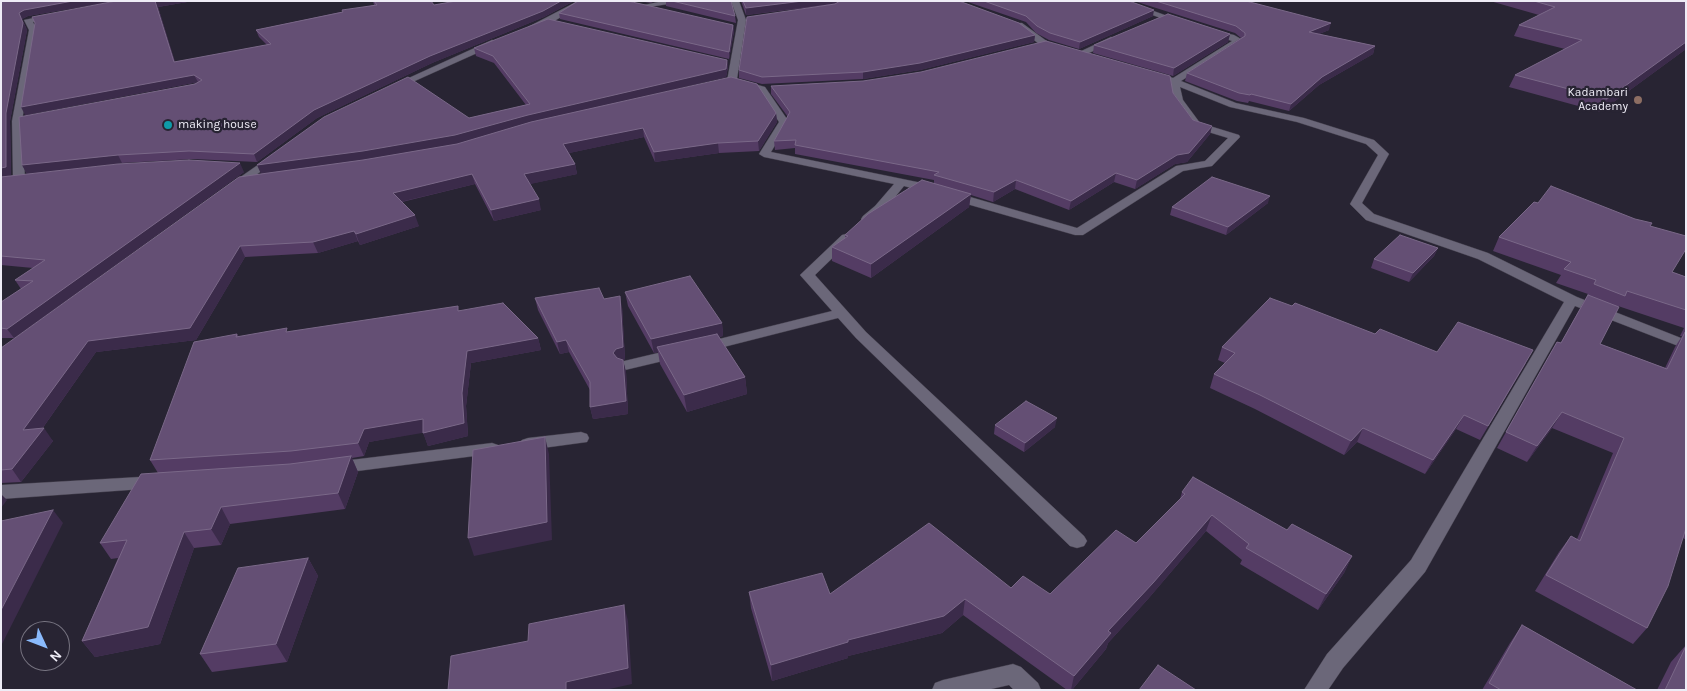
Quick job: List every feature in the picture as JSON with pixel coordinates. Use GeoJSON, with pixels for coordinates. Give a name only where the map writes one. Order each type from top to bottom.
{"type":"FeatureCollection","features":[{"type":"Feature","properties":{"kind":"street"},"geometry":{"type":"LineString","coordinates":[[524,30],[553,22],[584,1]]}},
{"type":"Feature","properties":{"kind":"street"},"geometry":{"type":"LineString","coordinates":[[669,11],[639,6],[683,1]]}},
{"type":"Feature","properties":{"kind":"street"},"geometry":{"type":"LineString","coordinates":[[736,1],[741,23],[727,82],[767,89],[784,122],[764,154],[901,182],[1079,232],[1180,168],[1208,164],[1235,137],[1196,125],[1178,100],[1174,81]]}},
{"type":"Feature","properties":{"kind":"street"},"geometry":{"type":"LineString","coordinates":[[1118,1],[1159,19],[1231,37],[1238,41],[1174,81]]}},
{"type":"Feature","properties":{"kind":"street"},"geometry":{"type":"LineString","coordinates":[[19,179],[22,120],[33,30],[28,20],[66,14]]}},
{"type":"Feature","properties":{"kind":"street"},"geometry":{"type":"LineString","coordinates":[[1013,23],[1022,26],[1041,45],[1096,59]]}},
{"type":"Feature","properties":{"kind":"street"},"geometry":{"type":"LineString","coordinates":[[1079,54],[1121,35]]}},
{"type":"Feature","properties":{"kind":"street"},"geometry":{"type":"LineString","coordinates":[[383,92],[502,39]]}},
{"type":"Feature","properties":{"kind":"street"},"geometry":{"type":"LineString","coordinates":[[1157,76],[1234,105],[1300,120],[1370,142],[1384,154],[1356,204],[1370,217],[1483,256],[1572,300],[1686,345]]}},
{"type":"Feature","properties":{"kind":"street"},"geometry":{"type":"LineString","coordinates":[[224,194],[240,182],[259,173],[283,150]]}},
{"type":"Feature","properties":{"kind":"street"},"geometry":{"type":"LineString","coordinates":[[240,166],[259,173]]}},
{"type":"Feature","properties":{"kind":"street"},"geometry":{"type":"LineString","coordinates":[[901,182],[879,209],[834,248],[807,275],[861,335],[1077,541]]}},
{"type":"Feature","properties":{"kind":"street"},"geometry":{"type":"LineString","coordinates":[[1316,690],[1335,661],[1418,566],[1572,300]]}},
{"type":"Feature","properties":{"kind":"street"},"geometry":{"type":"LineString","coordinates":[[625,365],[841,313]]}},
{"type":"Feature","properties":{"kind":"street"},"geometry":{"type":"LineString","coordinates":[[318,470],[581,438]]}},
{"type":"Feature","properties":{"kind":"street"},"geometry":{"type":"LineString","coordinates":[[1,492],[174,480]]}},
{"type":"Feature","properties":{"kind":"street"},"geometry":{"type":"LineString","coordinates":[[943,690],[1013,674],[1030,690]]}},
{"type":"Feature","properties":{"kind":"building"},"geometry":{"type":"Polygon","coordinates":[[[1,1],[73,1],[24,10],[19,13],[23,23],[6,113],[6,167],[1,168],[1,1]]]}},
{"type":"Feature","properties":{"kind":"building"},"geometry":{"type":"Polygon","coordinates":[[[116,1],[155,1],[174,62],[271,44],[256,30],[343,12],[342,10],[377,5],[374,1],[431,1],[434,5],[456,1],[561,1],[543,11],[430,56],[314,110],[254,154],[189,151],[118,155],[22,165],[19,117],[195,84],[202,80],[194,75],[21,107],[35,23],[32,17],[116,1]]]}},
{"type":"Feature","properties":{"kind":"building"},"geometry":{"type":"Polygon","coordinates":[[[578,1],[628,1],[733,25],[729,52],[559,13],[578,1]]]}},
{"type":"Feature","properties":{"kind":"building"},"geometry":{"type":"Polygon","coordinates":[[[672,1],[731,1],[735,16],[672,1]]]}},
{"type":"Feature","properties":{"kind":"building"},"geometry":{"type":"Polygon","coordinates":[[[743,1],[803,1],[746,8],[743,1]]]}},
{"type":"Feature","properties":{"kind":"building"},"geometry":{"type":"Polygon","coordinates":[[[840,1],[959,1],[1019,23],[1035,35],[920,63],[863,72],[762,77],[739,70],[747,17],[835,4],[840,1]]]}},
{"type":"Feature","properties":{"kind":"building"},"geometry":{"type":"Polygon","coordinates":[[[984,1],[1129,1],[1154,10],[1080,42],[1050,33],[1037,26],[1026,16],[984,1]]]}},
{"type":"Feature","properties":{"kind":"building"},"geometry":{"type":"Polygon","coordinates":[[[1156,1],[1246,1],[1331,23],[1309,32],[1375,46],[1322,77],[1291,104],[1251,94],[1239,93],[1187,73],[1245,36],[1245,33],[1236,26],[1156,1]]]}},
{"type":"Feature","properties":{"kind":"building"},"geometry":{"type":"Polygon","coordinates":[[[1534,1],[1686,1],[1686,42],[1607,99],[1515,75],[1582,40],[1519,25],[1555,7],[1534,1]]]}},
{"type":"Feature","properties":{"kind":"building"},"geometry":{"type":"Polygon","coordinates":[[[1168,14],[1230,34],[1174,68],[1094,45],[1168,14]]]}},
{"type":"Feature","properties":{"kind":"building"},"geometry":{"type":"Polygon","coordinates":[[[548,19],[727,60],[726,69],[528,115],[455,135],[363,151],[257,165],[324,117],[408,77],[469,118],[530,104],[493,56],[474,48],[548,19]]]}},
{"type":"Feature","properties":{"kind":"building"},"geometry":{"type":"Polygon","coordinates":[[[1046,41],[1170,76],[1173,93],[1193,120],[1212,126],[1189,153],[1177,155],[1137,180],[1116,173],[1071,201],[1016,180],[994,192],[934,175],[939,172],[795,145],[796,140],[774,141],[790,112],[771,86],[863,81],[921,72],[1046,41]]]}},
{"type":"Feature","properties":{"kind":"building"},"geometry":{"type":"Polygon","coordinates":[[[731,77],[757,84],[776,113],[758,141],[718,143],[654,152],[643,128],[563,144],[575,164],[524,174],[539,199],[491,210],[472,174],[393,193],[415,215],[356,234],[354,231],[313,242],[240,246],[190,328],[88,341],[23,430],[44,428],[12,469],[1,470],[1,348],[239,177],[363,160],[457,144],[531,122],[731,77]]]}},
{"type":"Feature","properties":{"kind":"building"},"geometry":{"type":"Polygon","coordinates":[[[189,160],[240,163],[7,329],[1,328],[1,302],[33,281],[15,280],[45,260],[1,256],[1,177],[118,164],[189,160]]]}},
{"type":"Feature","properties":{"kind":"building"},"geometry":{"type":"Polygon","coordinates":[[[1212,177],[1270,196],[1228,227],[1172,207],[1212,177]]]}},
{"type":"Feature","properties":{"kind":"building"},"geometry":{"type":"Polygon","coordinates":[[[922,180],[971,194],[871,264],[832,247],[848,236],[845,235],[868,214],[922,180]]]}},
{"type":"Feature","properties":{"kind":"building"},"geometry":{"type":"Polygon","coordinates":[[[1551,186],[1635,219],[1652,223],[1650,226],[1686,236],[1686,249],[1672,272],[1686,277],[1686,310],[1627,291],[1625,296],[1594,284],[1596,280],[1564,269],[1571,262],[1499,237],[1534,202],[1538,203],[1551,186]]]}},
{"type":"Feature","properties":{"kind":"building"},"geometry":{"type":"Polygon","coordinates":[[[1400,235],[1438,248],[1413,273],[1374,259],[1400,235]]]}},
{"type":"Feature","properties":{"kind":"building"},"geometry":{"type":"Polygon","coordinates":[[[690,276],[722,323],[651,339],[625,292],[690,276]]]}},
{"type":"Feature","properties":{"kind":"building"},"geometry":{"type":"Polygon","coordinates":[[[599,288],[604,299],[620,296],[623,347],[616,349],[613,353],[617,358],[623,360],[626,401],[590,407],[590,382],[566,340],[557,342],[535,298],[599,288]]]}},
{"type":"Feature","properties":{"kind":"building"},"geometry":{"type":"Polygon","coordinates":[[[1588,295],[1619,307],[1600,344],[1667,369],[1686,332],[1686,528],[1668,586],[1647,628],[1546,575],[1571,536],[1580,541],[1624,438],[1562,412],[1537,446],[1506,432],[1557,342],[1561,343],[1588,295]]]}},
{"type":"Feature","properties":{"kind":"building"},"geometry":{"type":"Polygon","coordinates":[[[1270,298],[1292,306],[1295,303],[1375,334],[1380,329],[1437,352],[1458,322],[1533,350],[1488,426],[1464,415],[1433,460],[1363,428],[1351,441],[1214,374],[1235,353],[1222,347],[1270,298]]]}},
{"type":"Feature","properties":{"kind":"building"},"geometry":{"type":"Polygon","coordinates":[[[503,303],[538,338],[467,351],[462,393],[464,423],[423,433],[423,419],[364,429],[358,443],[291,451],[150,460],[194,342],[237,334],[236,337],[287,328],[286,332],[458,306],[458,311],[503,303]]]}},
{"type":"Feature","properties":{"kind":"building"},"geometry":{"type":"Polygon","coordinates":[[[717,334],[745,377],[684,395],[657,347],[717,334]]]}},
{"type":"Feature","properties":{"kind":"building"},"geometry":{"type":"Polygon","coordinates":[[[1026,401],[1057,418],[1025,443],[995,425],[1026,401]]]}},
{"type":"Feature","properties":{"kind":"building"},"geometry":{"type":"Polygon","coordinates":[[[545,437],[547,522],[468,538],[473,450],[545,437]]]}},
{"type":"Feature","properties":{"kind":"building"},"geometry":{"type":"Polygon","coordinates":[[[351,456],[338,493],[221,507],[211,529],[184,532],[148,627],[82,641],[127,540],[100,543],[141,474],[290,464],[351,456]]]}},
{"type":"Feature","properties":{"kind":"building"},"geometry":{"type":"Polygon","coordinates":[[[1193,477],[1287,530],[1292,524],[1352,556],[1326,594],[1246,548],[1249,544],[1212,515],[1108,631],[1111,633],[1074,676],[965,599],[944,616],[848,640],[848,642],[771,665],[749,592],[822,573],[830,594],[929,523],[1011,588],[1023,576],[1050,594],[1116,530],[1136,543],[1185,494],[1182,492],[1193,477]]]}},
{"type":"Feature","properties":{"kind":"building"},"geometry":{"type":"Polygon","coordinates":[[[53,510],[1,610],[1,521],[53,510]]]}},
{"type":"Feature","properties":{"kind":"building"},"geometry":{"type":"Polygon","coordinates":[[[308,558],[276,644],[200,654],[238,568],[308,558]]]}},
{"type":"Feature","properties":{"kind":"building"},"geometry":{"type":"Polygon","coordinates":[[[624,605],[628,668],[566,682],[566,690],[448,690],[451,656],[528,641],[529,624],[624,605]]]}},
{"type":"Feature","properties":{"kind":"building"},"geometry":{"type":"Polygon","coordinates":[[[1522,625],[1637,690],[1501,690],[1489,683],[1522,625]]]}},
{"type":"Feature","properties":{"kind":"building"},"geometry":{"type":"Polygon","coordinates":[[[1686,646],[1686,690],[1665,690],[1686,646]]]}},
{"type":"Feature","properties":{"kind":"building"},"geometry":{"type":"Polygon","coordinates":[[[1158,665],[1196,690],[1139,690],[1158,665]]]}},
{"type":"Feature","properties":{"kind":"place","name":"Kadambari Academy"},"geometry":{"type":"Point","coordinates":[1638,100]}},
{"type":"Feature","properties":{"kind":"place","name":"making house"},"geometry":{"type":"Point","coordinates":[168,125]}}]}
